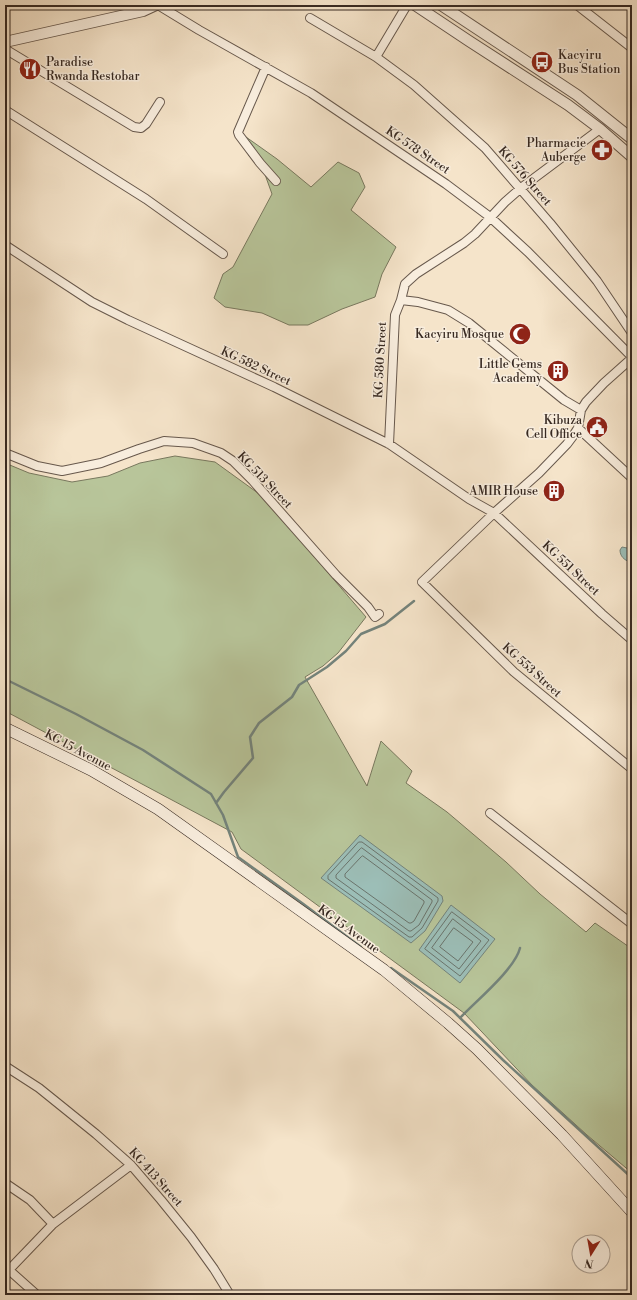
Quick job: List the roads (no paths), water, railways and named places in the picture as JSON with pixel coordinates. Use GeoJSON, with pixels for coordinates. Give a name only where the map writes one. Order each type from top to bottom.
{"type":"FeatureCollection","features":[{"type":"Feature","properties":{"kind":"main road","name":"KG 15 Avenue"},"geometry":{"type":"LineString","coordinates":[[5,728],[91,770],[158,810],[384,970],[477,1049],[557,1130],[632,1212]]}},
{"type":"Feature","properties":{"kind":"street"},"geometry":{"type":"LineString","coordinates":[[5,42],[143,10],[157,5]]}},
{"type":"Feature","properties":{"kind":"street","name":"KG 578 Street"},"geometry":{"type":"LineString","coordinates":[[157,5],[311,93],[446,184],[490,217],[528,252],[632,357]]}},
{"type":"Feature","properties":{"kind":"street"},"geometry":{"type":"LineString","coordinates":[[376,57],[407,5]]}},
{"type":"Feature","properties":{"kind":"street"},"geometry":{"type":"LineString","coordinates":[[415,5],[568,105],[600,129],[632,157]]}},
{"type":"Feature","properties":{"kind":"street"},"geometry":{"type":"LineString","coordinates":[[441,5],[577,95],[632,139]]}},
{"type":"Feature","properties":{"kind":"street"},"geometry":{"type":"LineString","coordinates":[[577,5],[632,48]]}},
{"type":"Feature","properties":{"kind":"street","name":"KG 576 Street"},"geometry":{"type":"LineString","coordinates":[[310,18],[376,57],[414,85],[485,148],[521,188],[597,281],[632,333]]}},
{"type":"Feature","properties":{"kind":"street"},"geometry":{"type":"LineString","coordinates":[[469,41],[476,29]]}},
{"type":"Feature","properties":{"kind":"street"},"geometry":{"type":"LineString","coordinates":[[5,49],[134,127],[141,128],[146,124],[160,102]]}},
{"type":"Feature","properties":{"kind":"street"},"geometry":{"type":"LineString","coordinates":[[266,67],[238,132],[260,163],[276,181]]}},
{"type":"Feature","properties":{"kind":"street"},"geometry":{"type":"LineString","coordinates":[[568,105],[577,95]]}},
{"type":"Feature","properties":{"kind":"street"},"geometry":{"type":"LineString","coordinates":[[5,110],[146,199],[223,254]]}},
{"type":"Feature","properties":{"kind":"street","name":"KG 580 Street"},"geometry":{"type":"LineString","coordinates":[[389,444],[394,316],[401,300],[405,284],[416,274],[464,243],[521,188],[600,129]]}},
{"type":"Feature","properties":{"kind":"street","name":"KG 582 Street"},"geometry":{"type":"LineString","coordinates":[[5,245],[92,302],[128,320],[274,386],[389,444],[469,499],[494,513]]}},
{"type":"Feature","properties":{"kind":"street"},"geometry":{"type":"LineString","coordinates":[[401,300],[418,302],[448,310],[469,323],[564,400],[581,410]]}},
{"type":"Feature","properties":{"kind":"street"},"geometry":{"type":"LineString","coordinates":[[494,513],[539,473],[567,444],[574,436],[578,428],[581,410],[586,402],[632,357]]}},
{"type":"Feature","properties":{"kind":"street"},"geometry":{"type":"LineString","coordinates":[[578,428],[632,478]]}},
{"type":"Feature","properties":{"kind":"street","name":"KG 513 Street"},"geometry":{"type":"LineString","coordinates":[[5,453],[37,466],[62,471],[101,463],[139,449],[164,442],[193,443],[222,453],[253,481],[336,575],[368,607],[375,617],[379,614]]}},
{"type":"Feature","properties":{"kind":"street","name":"KG 553 Street"},"geometry":{"type":"LineString","coordinates":[[494,513],[422,582],[514,672],[632,768]]}},
{"type":"Feature","properties":{"kind":"street","name":"KG 551 Street"},"geometry":{"type":"LineString","coordinates":[[494,513],[632,640]]}},
{"type":"Feature","properties":{"kind":"street"},"geometry":{"type":"LineString","coordinates":[[490,813],[632,924]]}},
{"type":"Feature","properties":{"kind":"street","name":"KG 413 Street"},"geometry":{"type":"LineString","coordinates":[[5,1066],[44,1093],[132,1165],[191,1237],[214,1269],[230,1295]]}},
{"type":"Feature","properties":{"kind":"street"},"geometry":{"type":"LineString","coordinates":[[37,1295],[7,1272],[53,1224],[132,1165]]}},
{"type":"Feature","properties":{"kind":"street"},"geometry":{"type":"LineString","coordinates":[[5,1183],[30,1200],[53,1224]]}},
{"type":"Feature","properties":{"kind":"water"},"geometry":{"type":"Polygon","coordinates":[[[622,547],[627,548],[632,553],[632,561],[630,562],[624,559],[620,552],[622,547]]]}},
{"type":"Feature","properties":{"kind":"water"},"geometry":{"type":"Polygon","coordinates":[[[360,835],[442,896],[443,901],[425,931],[411,943],[321,878],[360,835]]]}},
{"type":"Feature","properties":{"kind":"water"},"geometry":{"type":"Polygon","coordinates":[[[451,905],[495,939],[460,983],[419,950],[451,905]]]}},
{"type":"Feature","properties":{"kind":"waterway"},"geometry":{"type":"LineString","coordinates":[[216,803],[253,758],[250,737],[259,723],[292,697],[299,685],[327,667],[346,651],[361,634],[385,624],[414,601]]}},
{"type":"Feature","properties":{"kind":"waterway"},"geometry":{"type":"LineString","coordinates":[[5,679],[76,714],[143,750],[211,794],[223,815],[238,857],[361,947]]}},
{"type":"Feature","properties":{"kind":"waterway"},"geometry":{"type":"LineString","coordinates":[[460,1018],[503,975],[517,956],[520,948]]}},
{"type":"Feature","properties":{"kind":"waterway"},"geometry":{"type":"LineString","coordinates":[[391,968],[453,1011],[503,1060],[632,1178]]}},
{"type":"Feature","properties":{"kind":"place","name":"Kacyiru Bus Station"},"geometry":{"type":"Point","coordinates":[542,62]}},
{"type":"Feature","properties":{"kind":"place","name":"Paradise Rwanda Restobar"},"geometry":{"type":"Point","coordinates":[30,69]}},
{"type":"Feature","properties":{"kind":"place","name":"Pharmacie Auberge"},"geometry":{"type":"Point","coordinates":[602,150]}},
{"type":"Feature","properties":{"kind":"place","name":"Kacyiru Mosque"},"geometry":{"type":"Point","coordinates":[520,334]}},
{"type":"Feature","properties":{"kind":"place","name":"Little Gems Academy"},"geometry":{"type":"Point","coordinates":[558,371]}},
{"type":"Feature","properties":{"kind":"place","name":"Kibuza Cell Office"},"geometry":{"type":"Point","coordinates":[597,427]}},
{"type":"Feature","properties":{"kind":"place","name":"AMIR House"},"geometry":{"type":"Point","coordinates":[554,491]}}]}
